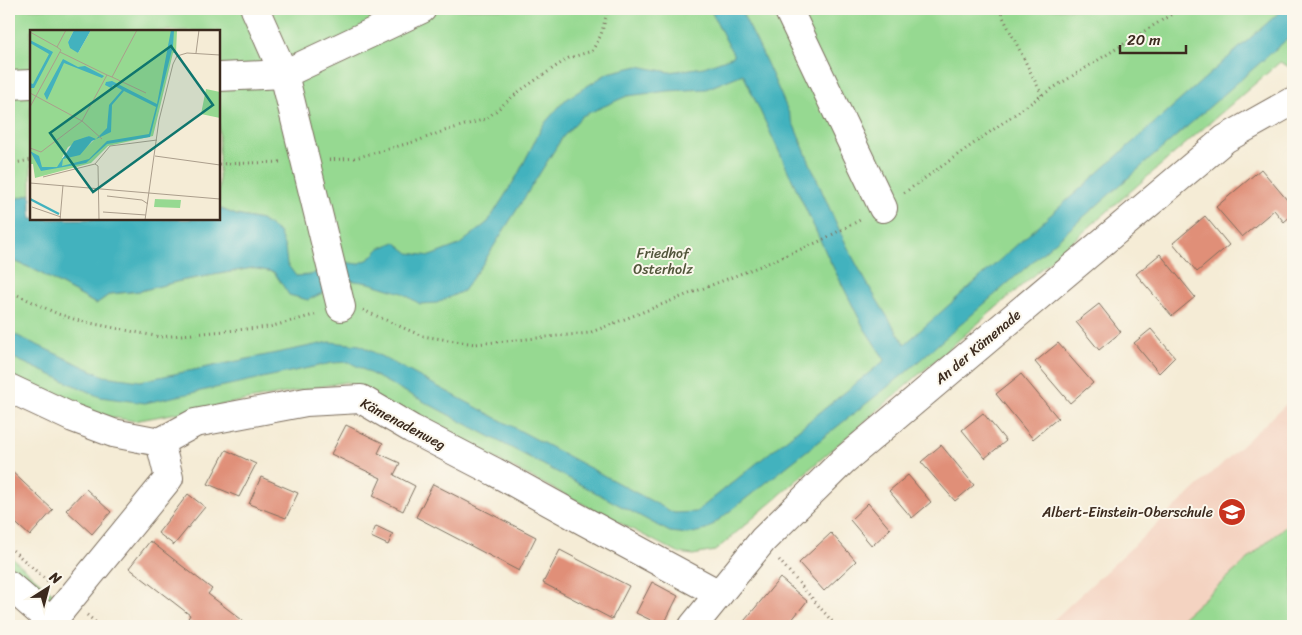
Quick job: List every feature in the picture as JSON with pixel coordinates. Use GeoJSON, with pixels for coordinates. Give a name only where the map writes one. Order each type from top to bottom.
{"type":"FeatureCollection","features":[{"type":"Feature","properties":{"kind":"street"},"geometry":{"type":"LineString","coordinates":[[255,9],[284,74],[339,301]]}},
{"type":"Feature","properties":{"kind":"street"},"geometry":{"type":"LineString","coordinates":[[220,77],[284,74],[422,9]]}},
{"type":"Feature","properties":{"kind":"street"},"geometry":{"type":"LineString","coordinates":[[788,9],[883,208]]}},
{"type":"Feature","properties":{"kind":"street"},"geometry":{"type":"LineString","coordinates":[[9,85],[30,84]]}},
{"type":"Feature","properties":{"kind":"street","name":"An der Kämenade"},"geometry":{"type":"LineString","coordinates":[[693,626],[763,540],[842,461],[1225,139],[1291,102],[1293,103]]}},
{"type":"Feature","properties":{"kind":"street"},"geometry":{"type":"LineString","coordinates":[[9,388],[89,424],[113,432],[160,442],[169,478],[52,625],[9,585]]}},
{"type":"Feature","properties":{"kind":"street","name":"Kämenadenweg"},"geometry":{"type":"LineString","coordinates":[[160,442],[195,423],[306,402],[361,399],[719,594]]}},
{"type":"Feature","properties":{"kind":"path"},"geometry":{"type":"LineString","coordinates":[[220,164],[305,162],[355,158],[486,119],[521,90],[569,58],[592,51],[601,35],[608,9]]}},
{"type":"Feature","properties":{"kind":"path"},"geometry":{"type":"LineString","coordinates":[[999,9],[1042,95]]}},
{"type":"Feature","properties":{"kind":"path"},"geometry":{"type":"LineString","coordinates":[[9,291],[58,314],[80,321],[160,337],[269,327],[339,301],[422,336],[476,344],[589,333],[818,242],[883,208],[1042,95],[1180,9]]}},
{"type":"Feature","properties":{"kind":"path"},"geometry":{"type":"LineString","coordinates":[[9,164],[30,160]]}},
{"type":"Feature","properties":{"kind":"path"},"geometry":{"type":"LineString","coordinates":[[763,540],[836,626]]}},
{"type":"Feature","properties":{"kind":"shaded area","name":"Albert-Einstein-Oberschule"},"geometry":{"type":"Polygon","coordinates":[[[1293,398],[1293,626],[1047,626],[1293,398]]]}},
{"type":"Feature","properties":{"kind":"green space","name":"Friedhof Osterholz"},"geometry":{"type":"Polygon","coordinates":[[[9,9],[1293,9],[1293,69],[1280,62],[715,551],[693,555],[678,553],[346,382],[134,421],[103,416],[9,375],[9,259],[33,269],[96,304],[110,294],[140,291],[180,281],[252,268],[274,272],[261,220],[236,215],[220,208],[220,30],[30,30],[30,194],[9,201],[9,9]]]}},
{"type":"Feature","properties":{"kind":"green space"},"geometry":{"type":"Polygon","coordinates":[[[1293,519],[1293,626],[1173,626],[1293,519]]]}},
{"type":"Feature","properties":{"kind":"green space"},"geometry":{"type":"Polygon","coordinates":[[[9,555],[59,599],[54,604],[9,564],[9,555]]]}},
{"type":"Feature","properties":{"kind":"water"},"geometry":{"type":"Polygon","coordinates":[[[710,9],[740,9],[769,67],[847,246],[860,271],[905,344],[1283,9],[1293,9],[1293,34],[904,374],[706,530],[688,534],[670,532],[349,362],[332,363],[145,403],[100,397],[9,356],[9,332],[104,376],[140,381],[330,342],[360,345],[674,513],[696,512],[885,360],[864,328],[828,257],[743,74],[706,89],[627,96],[582,116],[562,138],[482,265],[463,291],[437,303],[420,304],[402,293],[369,283],[349,280],[308,300],[289,295],[274,272],[252,268],[180,281],[140,291],[110,294],[96,304],[33,269],[9,259],[9,201],[30,194],[30,220],[220,220],[220,208],[236,215],[261,220],[279,232],[285,248],[287,264],[296,276],[310,275],[342,262],[358,264],[369,259],[380,248],[395,242],[409,253],[430,256],[459,245],[488,222],[517,176],[543,125],[565,100],[608,73],[638,66],[669,72],[704,67],[734,56],[710,9]]]}},
{"type":"Feature","properties":{"kind":"building"},"geometry":{"type":"Polygon","coordinates":[[[1261,169],[1293,207],[1293,214],[1284,222],[1274,210],[1242,237],[1216,207],[1261,169]]]}},
{"type":"Feature","properties":{"kind":"building"},"geometry":{"type":"Polygon","coordinates":[[[1205,216],[1229,245],[1197,272],[1173,243],[1205,216]]]}},
{"type":"Feature","properties":{"kind":"building"},"geometry":{"type":"Polygon","coordinates":[[[1160,254],[1195,297],[1172,316],[1136,274],[1160,254]]]}},
{"type":"Feature","properties":{"kind":"building"},"geometry":{"type":"Polygon","coordinates":[[[1099,304],[1121,332],[1099,350],[1076,322],[1099,304]]]}},
{"type":"Feature","properties":{"kind":"building"},"geometry":{"type":"Polygon","coordinates":[[[1151,329],[1175,357],[1159,373],[1134,343],[1151,329]]]}},
{"type":"Feature","properties":{"kind":"building"},"geometry":{"type":"Polygon","coordinates":[[[1058,343],[1093,383],[1070,403],[1035,362],[1058,343]]]}},
{"type":"Feature","properties":{"kind":"building"},"geometry":{"type":"Polygon","coordinates":[[[1021,374],[1058,418],[1033,439],[996,394],[1021,374]]]}},
{"type":"Feature","properties":{"kind":"building"},"geometry":{"type":"Polygon","coordinates":[[[983,413],[1006,441],[985,458],[962,430],[983,413]]]}},
{"type":"Feature","properties":{"kind":"building"},"geometry":{"type":"Polygon","coordinates":[[[346,425],[383,443],[378,453],[400,463],[394,475],[415,486],[403,511],[373,496],[381,478],[331,454],[346,425]]]}},
{"type":"Feature","properties":{"kind":"building"},"geometry":{"type":"Polygon","coordinates":[[[941,445],[974,485],[955,501],[921,462],[941,445]]]}},
{"type":"Feature","properties":{"kind":"building"},"geometry":{"type":"Polygon","coordinates":[[[226,450],[256,464],[239,497],[208,484],[226,450]]]}},
{"type":"Feature","properties":{"kind":"building"},"geometry":{"type":"Polygon","coordinates":[[[9,469],[53,510],[30,536],[9,517],[9,469]]]}},
{"type":"Feature","properties":{"kind":"building"},"geometry":{"type":"Polygon","coordinates":[[[908,475],[931,502],[912,518],[889,491],[908,475]]]}},
{"type":"Feature","properties":{"kind":"building"},"geometry":{"type":"Polygon","coordinates":[[[261,477],[298,493],[286,518],[249,504],[261,477]]]}},
{"type":"Feature","properties":{"kind":"building"},"geometry":{"type":"Polygon","coordinates":[[[433,484],[536,537],[519,571],[416,517],[433,484]]]}},
{"type":"Feature","properties":{"kind":"building"},"geometry":{"type":"Polygon","coordinates":[[[86,489],[111,512],[92,534],[66,510],[86,489]]]}},
{"type":"Feature","properties":{"kind":"building"},"geometry":{"type":"Polygon","coordinates":[[[188,494],[205,507],[174,545],[158,533],[188,494]]]}},
{"type":"Feature","properties":{"kind":"building"},"geometry":{"type":"Polygon","coordinates":[[[868,503],[890,529],[872,546],[850,520],[868,503]]]}},
{"type":"Feature","properties":{"kind":"building"},"geometry":{"type":"Polygon","coordinates":[[[376,526],[393,534],[388,545],[371,537],[376,526]]]}},
{"type":"Feature","properties":{"kind":"building"},"geometry":{"type":"Polygon","coordinates":[[[831,533],[856,561],[824,591],[799,563],[831,533]]]}},
{"type":"Feature","properties":{"kind":"building"},"geometry":{"type":"Polygon","coordinates":[[[150,541],[212,589],[208,594],[250,626],[195,626],[187,620],[190,615],[129,568],[150,541]]]}},
{"type":"Feature","properties":{"kind":"building"},"geometry":{"type":"Polygon","coordinates":[[[560,550],[629,586],[612,619],[543,583],[560,550]]]}},
{"type":"Feature","properties":{"kind":"building"},"geometry":{"type":"Polygon","coordinates":[[[780,578],[807,601],[787,626],[740,626],[780,578]]]}},
{"type":"Feature","properties":{"kind":"building"},"geometry":{"type":"Polygon","coordinates":[[[652,582],[678,596],[663,626],[636,613],[652,582]]]}},
{"type":"Feature","properties":{"kind":"place","name":"Albert-Einstein-Oberschule"},"geometry":{"type":"Point","coordinates":[1232,512]}}]}
